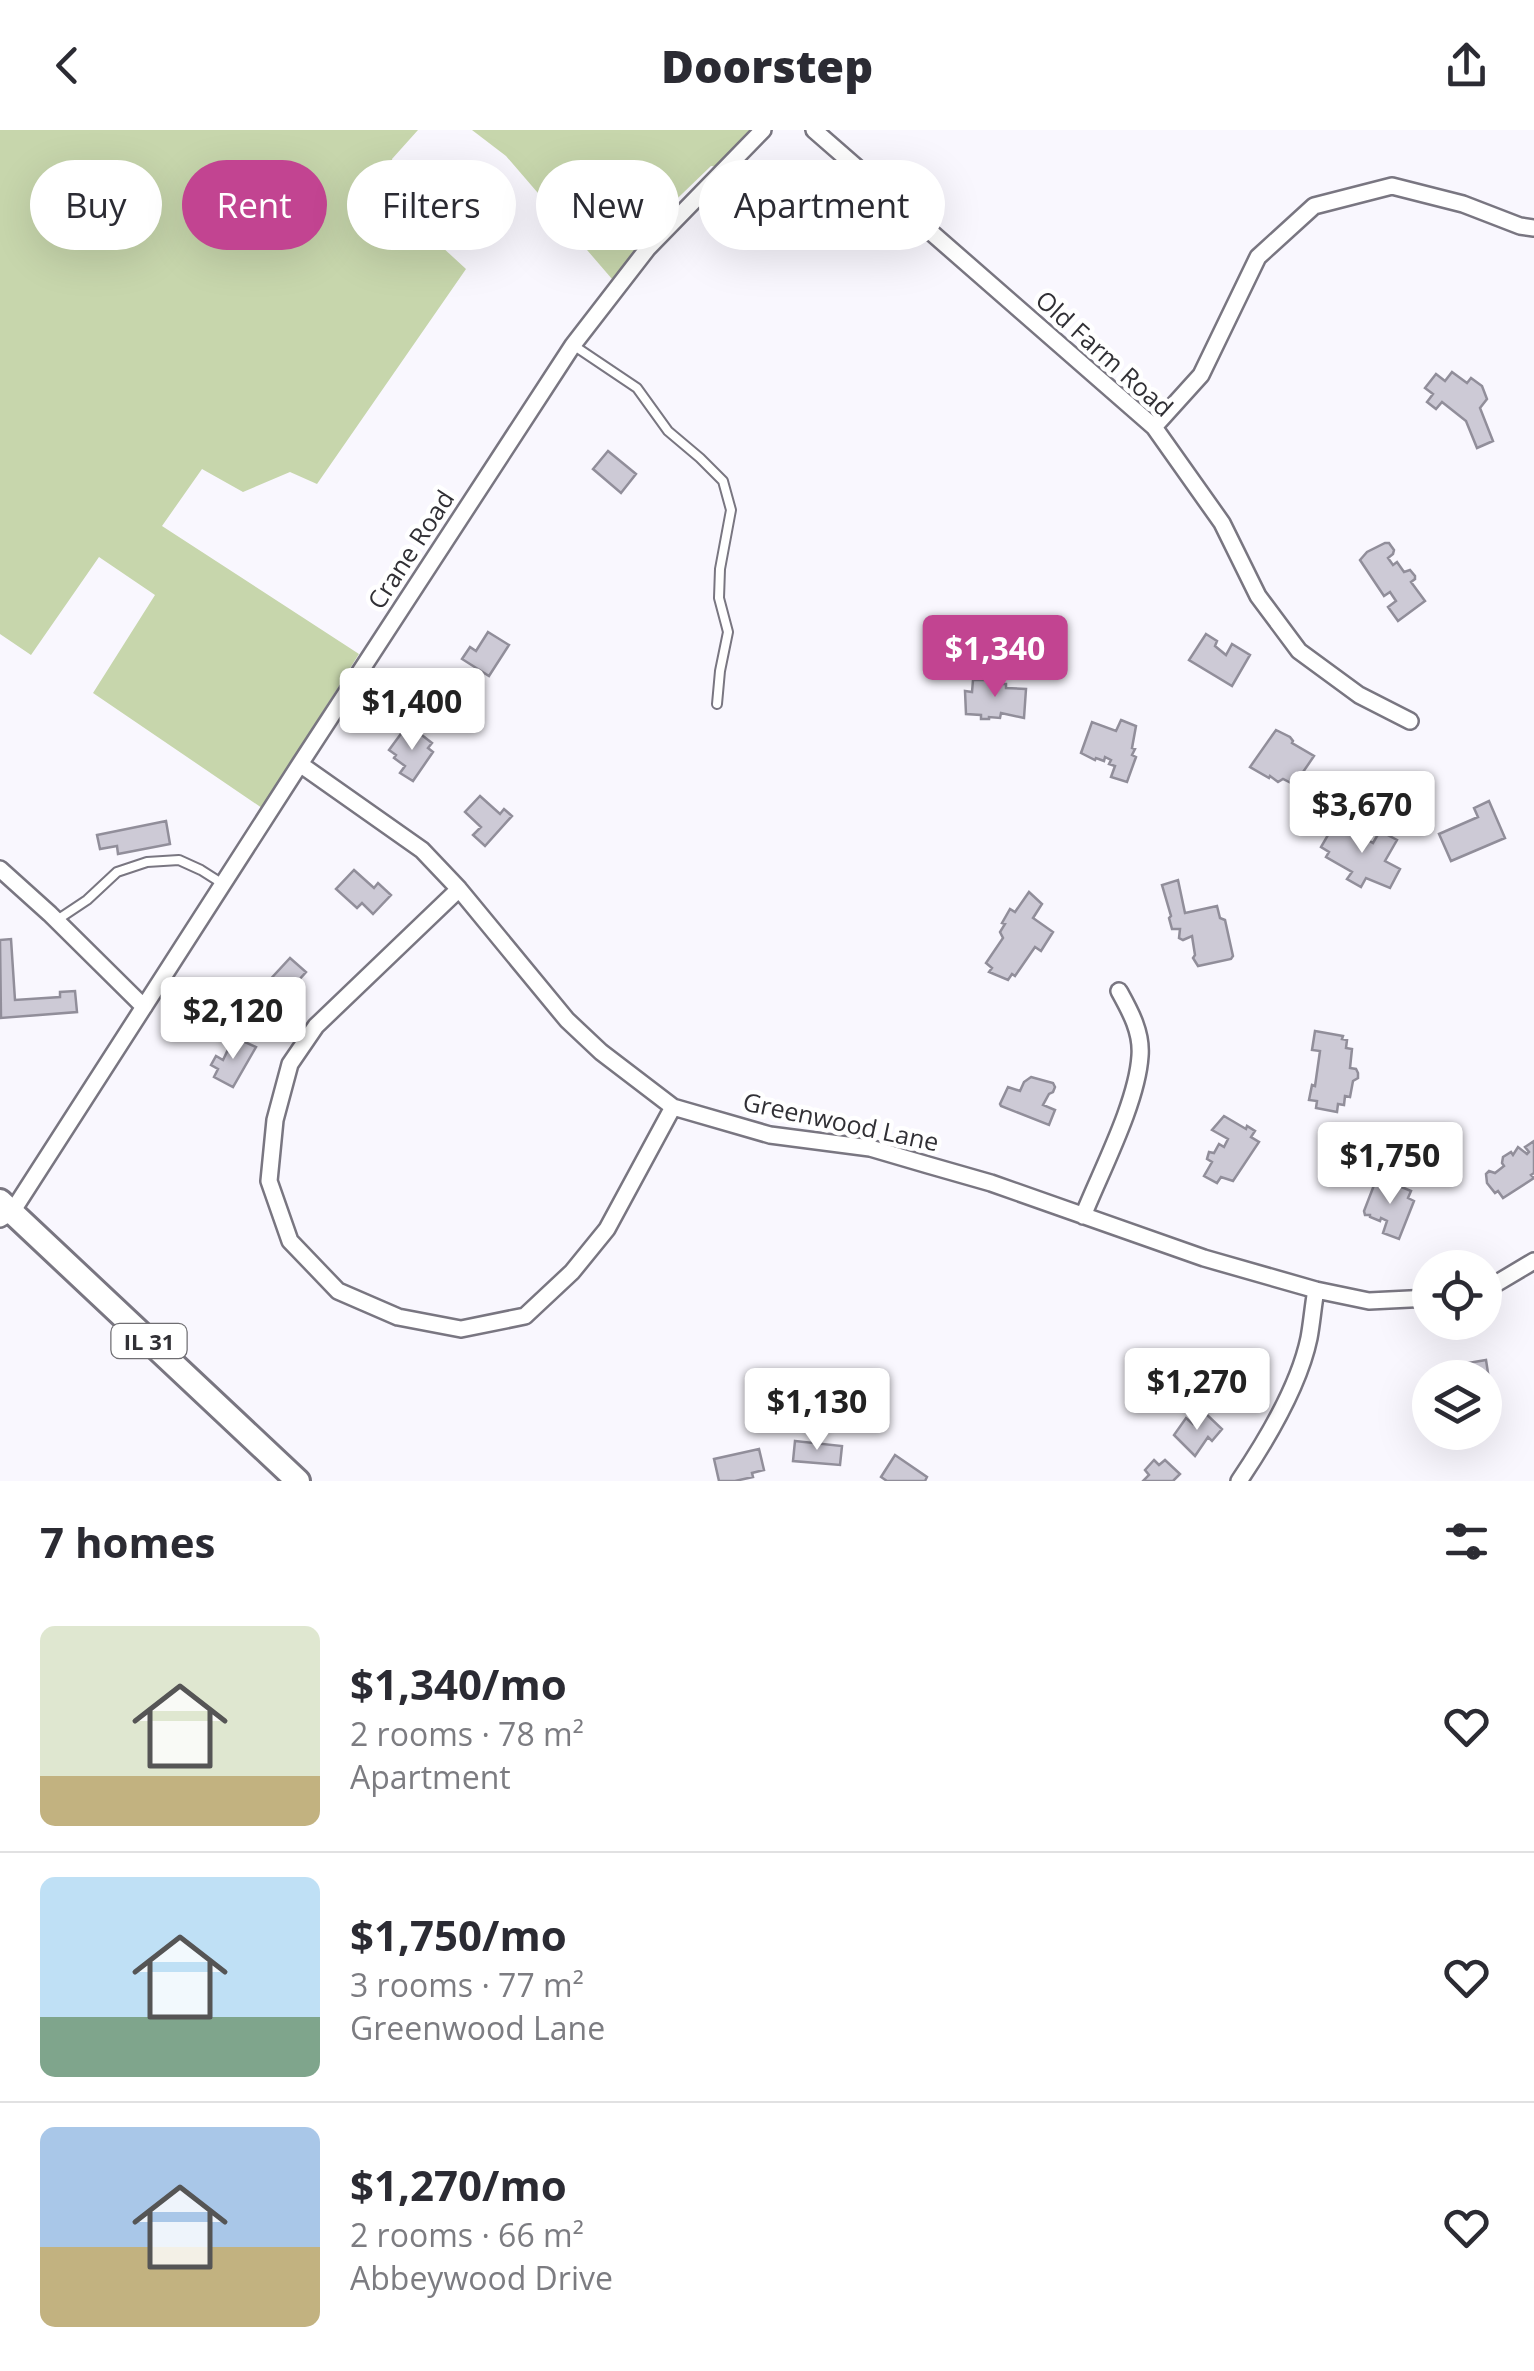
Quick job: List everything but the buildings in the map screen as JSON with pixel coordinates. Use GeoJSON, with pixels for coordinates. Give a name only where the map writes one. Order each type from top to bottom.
{"type":"FeatureCollection","features":[{"type":"Feature","properties":{"kind":"main road","name":"IL 31"},"geometry":{"type":"LineString","coordinates":[[4,1211],[298,1481]]}},
{"type":"Feature","properties":{"kind":"street","name":"Crane Road"},"geometry":{"type":"LineString","coordinates":[[4,1211],[144,1007],[573,345],[648,248],[763,130]]}},
{"type":"Feature","properties":{"kind":"street","name":"Old Farm Road"},"geometry":{"type":"LineString","coordinates":[[814,130],[1154,427],[1222,523],[1258,596],[1299,651],[1360,695],[1410,721]]}},
{"type":"Feature","properties":{"kind":"street"},"geometry":{"type":"LineString","coordinates":[[1154,427],[1201,376],[1258,257],[1314,206],[1392,186],[1534,228]]}},
{"type":"Feature","properties":{"kind":"street","name":"Greenwood Lane"},"geometry":{"type":"LineString","coordinates":[[300,764],[422,850],[567,1020],[601,1052],[673,1107],[770,1135],[870,1148],[991,1182],[1204,1258],[1316,1290],[1370,1301],[1412,1299]]}},
{"type":"Feature","properties":{"kind":"street"},"geometry":{"type":"LineString","coordinates":[[0,869],[144,1007]]}},
{"type":"Feature","properties":{"kind":"street"},"geometry":{"type":"LineString","coordinates":[[459,889],[316,1026],[290,1064],[274,1120],[269,1181],[290,1241],[338,1291],[398,1317],[460,1328],[525,1316],[572,1272],[607,1229],[673,1107]]}},
{"type":"Feature","properties":{"kind":"street"},"geometry":{"type":"LineString","coordinates":[[1083,1216],[1131,1098],[1140,1054],[1135,1020],[1119,991]]}},
{"type":"Feature","properties":{"kind":"street"},"geometry":{"type":"LineString","coordinates":[[1502,1280],[1534,1261]]}},
{"type":"Feature","properties":{"kind":"street"},"geometry":{"type":"LineString","coordinates":[[1239,1481],[1284,1407],[1308,1341],[1316,1290]]}},
{"type":"Feature","properties":{"kind":"lane"},"geometry":{"type":"LineString","coordinates":[[573,345],[637,388],[668,431],[722,481],[731,510],[719,598],[728,632],[716,704]]}},
{"type":"Feature","properties":{"kind":"lane"},"geometry":{"type":"LineString","coordinates":[[56,920],[118,872],[147,862],[179,860],[223,884]]}},
{"type":"Feature","properties":{"kind":"green space"},"geometry":{"type":"Polygon","coordinates":[[[0,130],[418,130],[392,160],[347,160],[347,250],[445,250],[466,269],[317,484],[290,472],[243,492],[202,469],[162,526],[359,654],[262,808],[93,693],[155,595],[99,557],[31,655],[0,634],[0,130]]]}},
{"type":"Feature","properties":{"kind":"green space"},"geometry":{"type":"Polygon","coordinates":[[[472,130],[760,130],[727,160],[699,160],[699,178],[679,197],[679,160],[536,160],[536,191],[516,168],[516,160],[472,130]]]}},
{"type":"Feature","properties":{"kind":"green space"},"geometry":{"type":"Polygon","coordinates":[[[587,250],[636,250],[612,279],[587,250]]]}}]}
